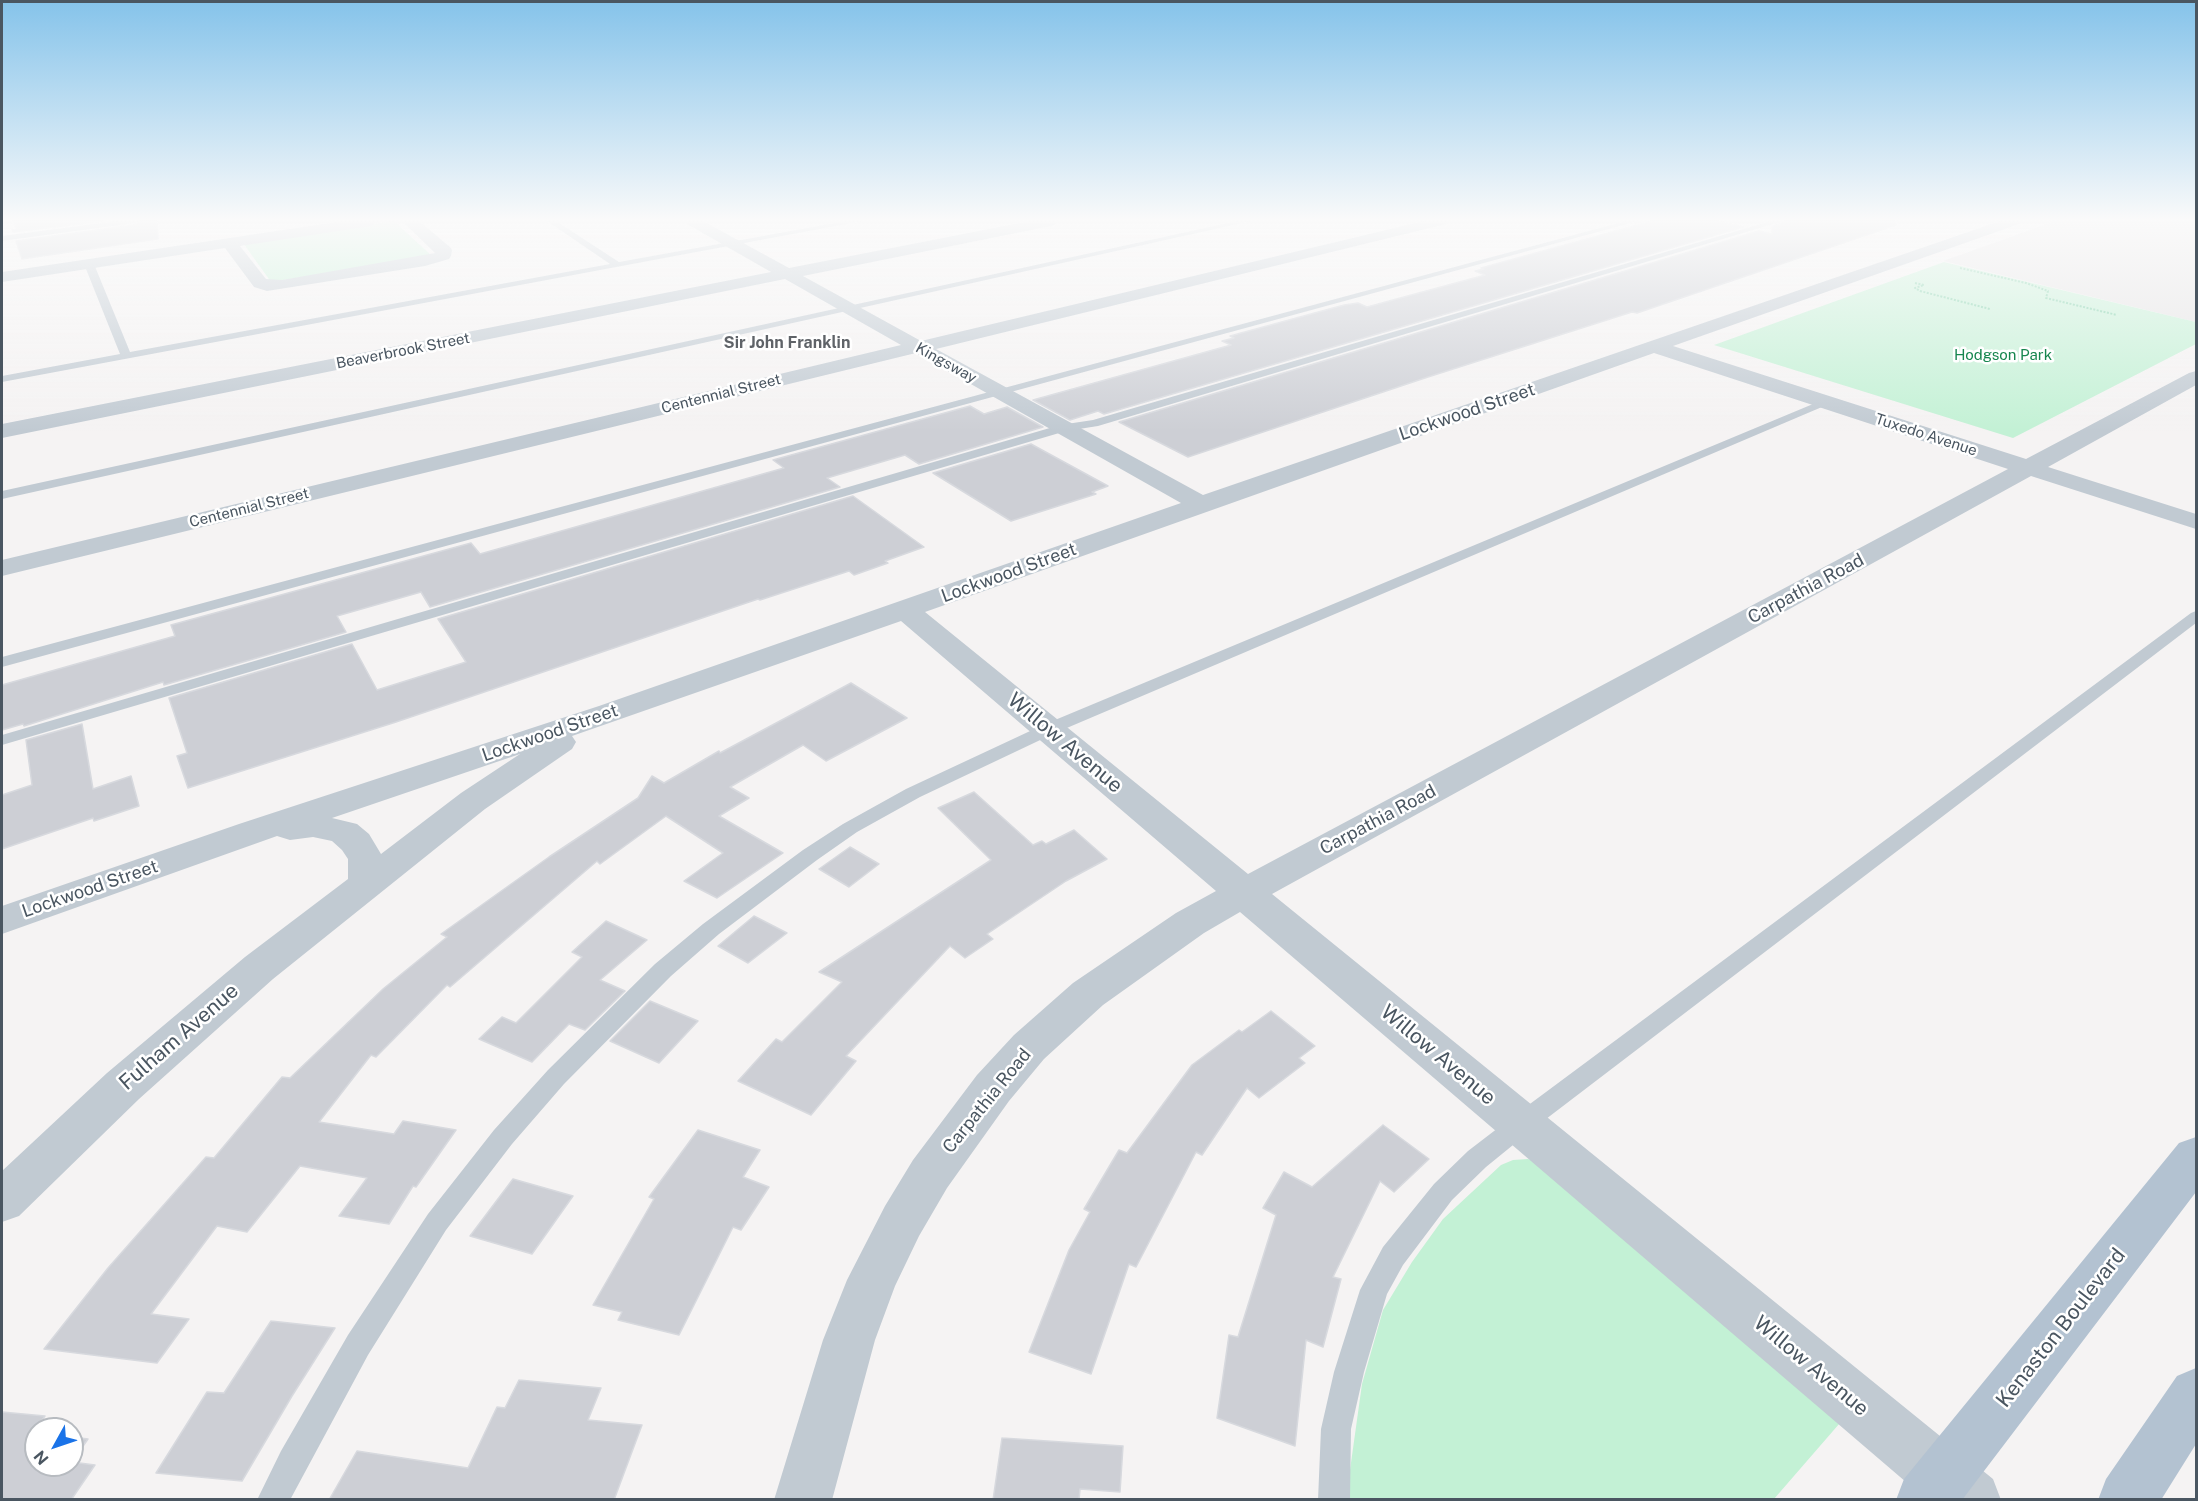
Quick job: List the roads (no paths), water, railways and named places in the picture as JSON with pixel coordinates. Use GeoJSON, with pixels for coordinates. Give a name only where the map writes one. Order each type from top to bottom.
{"type":"FeatureCollection","features":[{"type":"Feature","properties":{"kind":"main road","name":"Kenaston Boulevard"},"geometry":{"type":"LineString","coordinates":[[1947,1492],[2196,1157]]}},
{"type":"Feature","properties":{"kind":"main road"},"geometry":{"type":"LineString","coordinates":[[2127,1500],[2196,1395]]}},
{"type":"Feature","properties":{"kind":"street","name":"Beaverbrook Street"},"geometry":{"type":"LineString","coordinates":[[2,431],[702,291]]}},
{"type":"Feature","properties":{"kind":"street","name":"Kingsway"},"geometry":{"type":"LineString","coordinates":[[818,291],[1201,504]]}},
{"type":"Feature","properties":{"kind":"street","name":"Centennial Street"},"geometry":{"type":"LineString","coordinates":[[2,568],[1150,291]]}},
{"type":"Feature","properties":{"kind":"street","name":"Lockwood Street"},"geometry":{"type":"LineString","coordinates":[[2,920],[252,832],[610,713],[1814,291]]}},
{"type":"Feature","properties":{"kind":"street","name":"Tuxedo Avenue"},"geometry":{"type":"LineString","coordinates":[[1655,347],[2196,522]]}},
{"type":"Feature","properties":{"kind":"street","name":"Carpathia Road"},"geometry":{"type":"LineString","coordinates":[[803,1500],[849,1340],[872,1280],[908,1211],[962,1128],[993,1088],[1029,1047],[1088,994],[1190,923],[1245,892],[2030,469],[2196,377]]}},
{"type":"Feature","properties":{"kind":"street","name":"Willow Avenue"},"geometry":{"type":"LineString","coordinates":[[904,610],[1245,892],[1947,1492]]}},
{"type":"Feature","properties":{"kind":"street","name":"Fulham Avenue"},"geometry":{"type":"LineString","coordinates":[[2,1201],[39,1163],[203,1014],[506,778],[610,713]]}},
{"type":"Feature","properties":{"kind":"street"},"geometry":{"type":"LineString","coordinates":[[252,832],[313,825],[344,832],[356,842],[366,859],[367,884]]}},
{"type":"Feature","properties":{"kind":"lane"},"geometry":{"type":"LineString","coordinates":[[100,291],[126,356]]}},
{"type":"Feature","properties":{"kind":"lane"},"geometry":{"type":"LineString","coordinates":[[2,379],[476,291]]}},
{"type":"Feature","properties":{"kind":"lane"},"geometry":{"type":"LineString","coordinates":[[2,495],[927,291]]}},
{"type":"Feature","properties":{"kind":"lane"},"geometry":{"type":"LineString","coordinates":[[2,662],[1376,291]]}},
{"type":"Feature","properties":{"kind":"lane"},"geometry":{"type":"LineString","coordinates":[[2,740],[1064,428],[1106,419],[1541,291]]}},
{"type":"Feature","properties":{"kind":"lane"},"geometry":{"type":"LineString","coordinates":[[273,1500],[291,1462],[358,1345],[437,1222],[503,1137],[556,1077],[616,1015],[711,929],[772,882],[850,828],[934,783],[1049,729],[1825,402]]}},
{"type":"Feature","properties":{"kind":"lane"},"geometry":{"type":"LineString","coordinates":[[1334,1500],[1336,1429],[1349,1372],[1374,1290],[1393,1256],[1443,1192],[1477,1159],[1520,1125],[2196,616]]}},
{"type":"Feature","properties":{"kind":"district","name":"Sir John Franklin"},"geometry":{"type":"Point","coordinates":[787,343]}},
{"type":"Feature","properties":{"kind":"park label","name":"Hodgson Park"},"geometry":{"type":"Point","coordinates":[2003,355]}}]}
